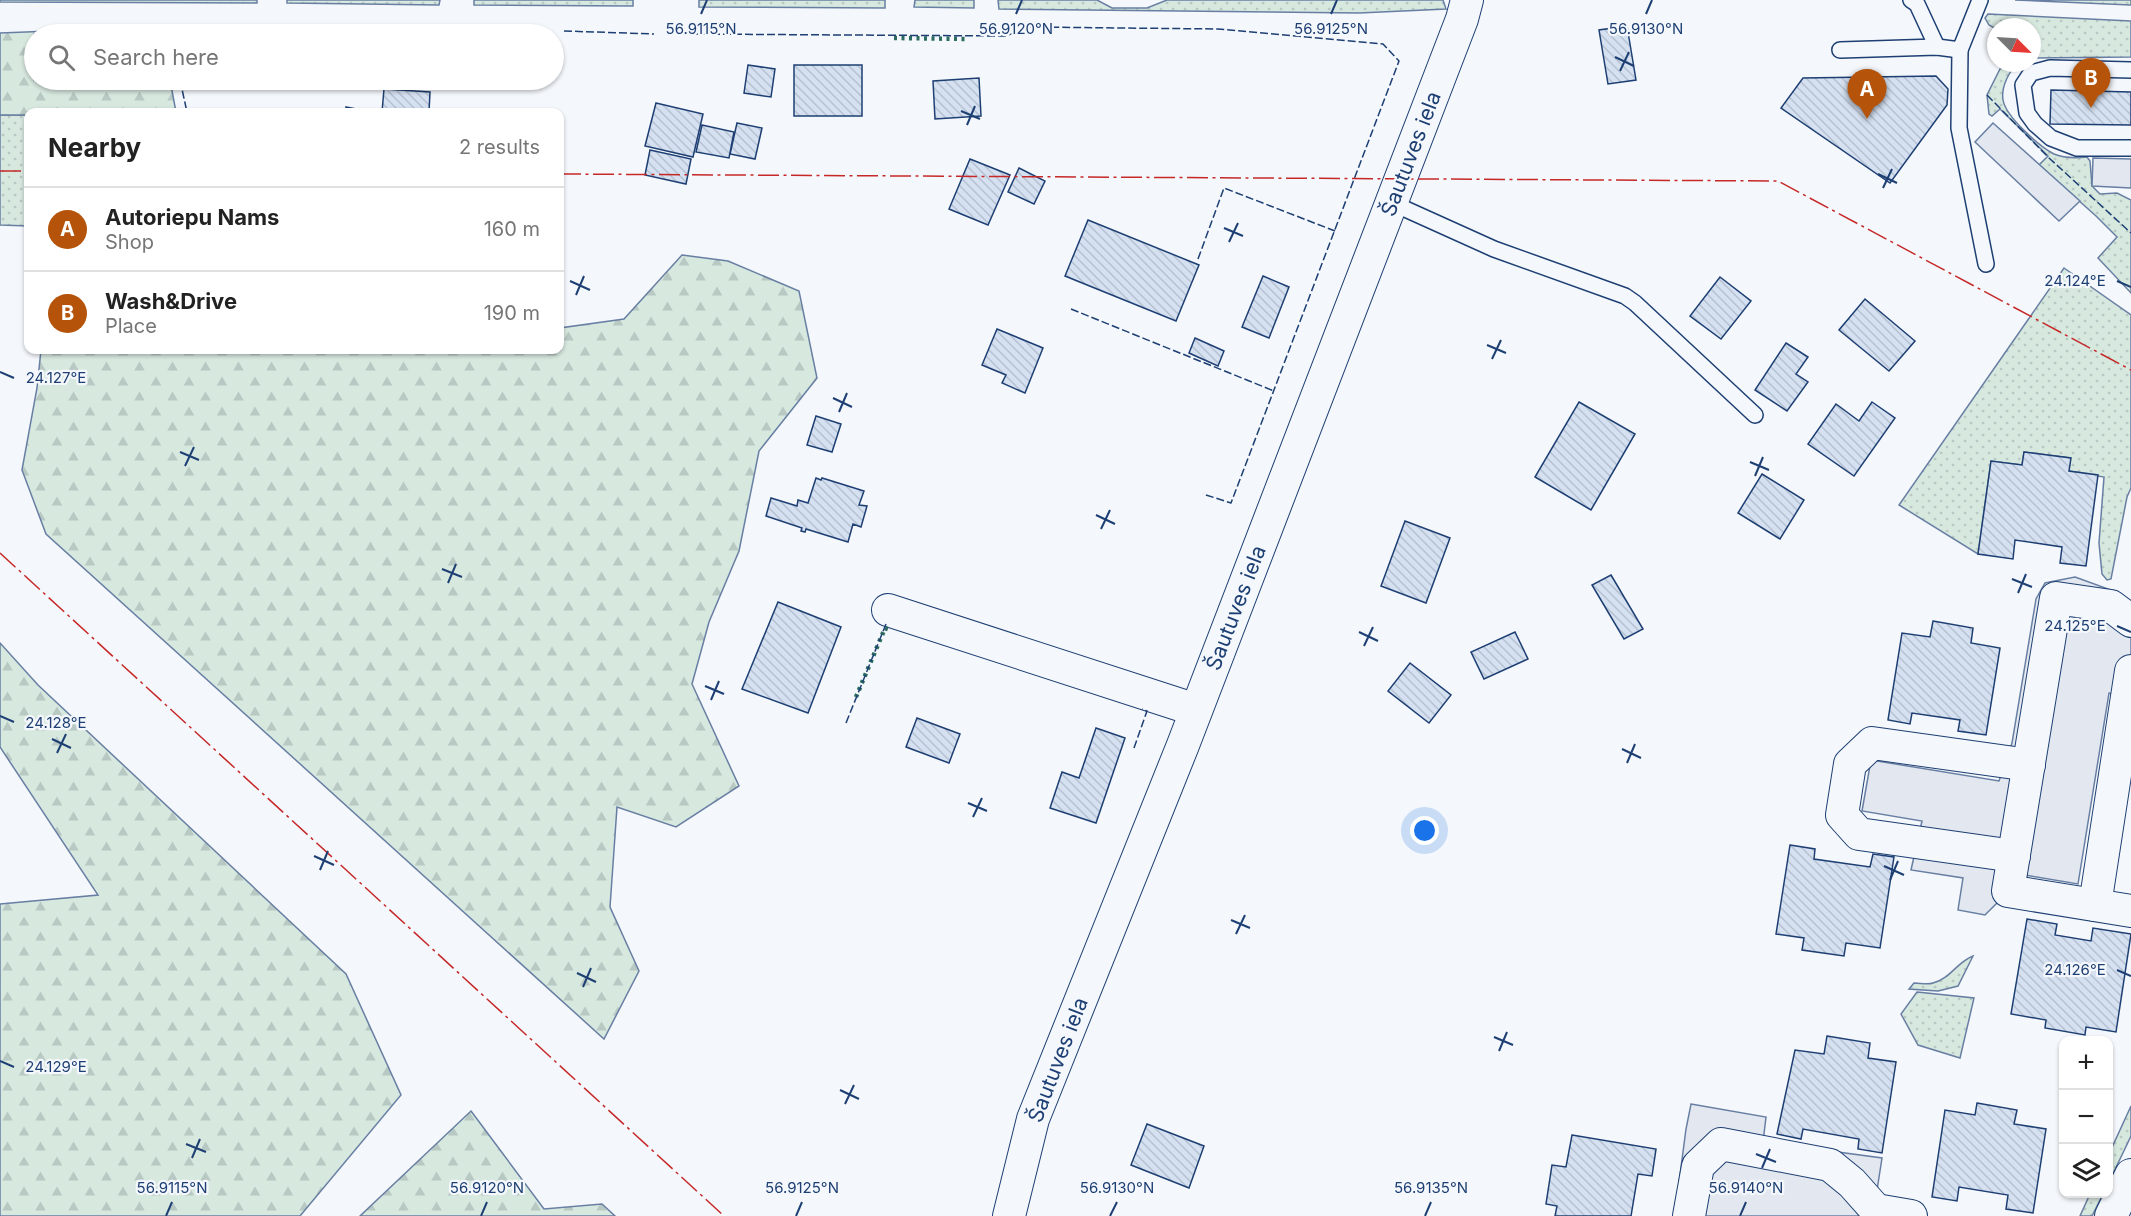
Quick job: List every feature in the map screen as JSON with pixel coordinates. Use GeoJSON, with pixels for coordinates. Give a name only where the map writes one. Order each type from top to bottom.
{"type":"FeatureCollection","features":[{"type":"Feature","properties":{"kind":"street","name":"Šautuves iela"},"geometry":{"type":"LineString","coordinates":[[1009,1216],[1033,1119],[1197,710],[1462,20],[1467,0]]}},
{"type":"Feature","properties":{"kind":"street"},"geometry":{"type":"LineString","coordinates":[[2131,621],[2111,606],[2056,598],[2008,891],[2131,911]]}},
{"type":"Feature","properties":{"kind":"street"},"geometry":{"type":"LineString","coordinates":[[888,610],[1197,710]]}},
{"type":"Feature","properties":{"kind":"street"},"geometry":{"type":"LineString","coordinates":[[2095,905],[2127,715],[2131,671]]}},
{"type":"Feature","properties":{"kind":"street"},"geometry":{"type":"LineString","coordinates":[[2014,856],[1859,834],[1842,815],[1850,764],[1872,743],[2029,765]]}},
{"type":"Feature","properties":{"kind":"street"},"geometry":{"type":"LineString","coordinates":[[1689,1216],[1698,1166],[1721,1144],[1830,1165],[1852,1184],[1876,1210],[1911,1216]]}},
{"type":"Feature","properties":{"kind":"street"},"geometry":{"type":"LineString","coordinates":[[2112,1216],[2131,1174]]}},
{"type":"Feature","properties":{"kind":"street"},"geometry":{"type":"LineString","coordinates":[[1847,1216],[1852,1184]]}},
{"type":"Feature","properties":{"kind":"lane"},"geometry":{"type":"LineString","coordinates":[[1911,0],[1917,4],[1937,47]]}},
{"type":"Feature","properties":{"kind":"lane"},"geometry":{"type":"LineString","coordinates":[[1980,0],[1960,50],[1959,128],[1986,264]]}},
{"type":"Feature","properties":{"kind":"lane"},"geometry":{"type":"LineString","coordinates":[[1840,50],[1937,47],[1960,50]]}},
{"type":"Feature","properties":{"kind":"lane"},"geometry":{"type":"LineString","coordinates":[[2131,70],[2050,68],[2031,73],[2023,85],[2027,113],[2035,124],[2051,138],[2077,148],[2131,148]]}},
{"type":"Feature","properties":{"kind":"lane"},"geometry":{"type":"LineString","coordinates":[[1392,203],[1494,249],[1625,296],[1755,415]]}},
{"type":"Feature","properties":{"kind":"green space"},"geometry":{"type":"Polygon","coordinates":[[[0,0],[257,0],[257,3],[0,2],[0,0]]]}},
{"type":"Feature","properties":{"kind":"green space"},"geometry":{"type":"Polygon","coordinates":[[[287,0],[440,0],[439,5],[287,3],[287,0]]]}},
{"type":"Feature","properties":{"kind":"green space"},"geometry":{"type":"Polygon","coordinates":[[[474,0],[633,0],[633,6],[474,5],[474,0]]]}},
{"type":"Feature","properties":{"kind":"green space"},"geometry":{"type":"Polygon","coordinates":[[[699,0],[885,0],[885,8],[699,7],[699,0]]]}},
{"type":"Feature","properties":{"kind":"green space"},"geometry":{"type":"Polygon","coordinates":[[[915,0],[974,0],[974,8],[914,7],[915,0]]]}},
{"type":"Feature","properties":{"kind":"green space"},"geometry":{"type":"Polygon","coordinates":[[[998,0],[1097,0],[1112,8],[1147,8],[1167,0],[1443,0],[1446,9],[1359,13],[999,9],[998,0]]]}},
{"type":"Feature","properties":{"kind":"green space"},"geometry":{"type":"Polygon","coordinates":[[[2015,0],[2131,0],[2131,5],[2015,0]]]}},
{"type":"Feature","properties":{"kind":"green space"},"geometry":{"type":"Polygon","coordinates":[[[1988,14],[2131,21],[2131,57],[2041,58],[2041,18],[1987,18],[1987,22],[1985,18],[1988,14]]]}},
{"type":"Feature","properties":{"kind":"green space"},"geometry":{"type":"Polygon","coordinates":[[[24,32],[24,90],[172,90],[175,108],[24,108],[24,115],[0,115],[0,33],[24,32]]]}},
{"type":"Feature","properties":{"kind":"green space"},"geometry":{"type":"Polygon","coordinates":[[[1998,72],[2011,72],[2006,79],[2003,100],[2005,107],[2016,122],[2040,145],[2054,154],[2087,157],[2090,161],[2092,186],[2100,194],[2117,193],[2131,200],[2131,293],[2098,258],[2117,237],[2039,165],[2048,156],[2000,109],[1992,116],[1989,114],[1987,95],[1998,72]]]}},
{"type":"Feature","properties":{"kind":"green space"},"geometry":{"type":"Polygon","coordinates":[[[0,115],[24,115],[24,226],[0,225],[0,115]]]}},
{"type":"Feature","properties":{"kind":"green space"},"geometry":{"type":"Polygon","coordinates":[[[682,255],[728,261],[799,291],[817,378],[759,451],[739,551],[709,622],[692,684],[739,786],[676,827],[617,807],[610,907],[639,971],[604,1039],[46,534],[22,470],[37,388],[41,354],[564,354],[564,327],[624,319],[682,255]]]}},
{"type":"Feature","properties":{"kind":"green space"},"geometry":{"type":"Polygon","coordinates":[[[2064,268],[2131,315],[2131,488],[2127,497],[2111,579],[2107,580],[2102,574],[2099,543],[2104,477],[2069,471],[2070,458],[2024,452],[2022,465],[1991,461],[1978,554],[1899,505],[2064,268]]]}},
{"type":"Feature","properties":{"kind":"green space"},"geometry":{"type":"Polygon","coordinates":[[[0,643],[38,685],[346,974],[401,1095],[300,1216],[0,1216],[0,904],[98,895],[0,747],[0,643]]]}},
{"type":"Feature","properties":{"kind":"green space"},"geometry":{"type":"Polygon","coordinates":[[[1973,956],[1958,986],[1938,991],[1909,989],[1914,983],[1929,984],[1939,981],[1973,956]]]}},
{"type":"Feature","properties":{"kind":"green space"},"geometry":{"type":"Polygon","coordinates":[[[1917,992],[1974,998],[1960,1058],[1918,1045],[1901,1014],[1917,992]]]}},
{"type":"Feature","properties":{"kind":"green space"},"geometry":{"type":"Polygon","coordinates":[[[2131,1106],[2131,1136],[2113,1174],[2113,1145],[2131,1106]]]}},
{"type":"Feature","properties":{"kind":"green space"},"geometry":{"type":"Polygon","coordinates":[[[471,1111],[544,1209],[602,1204],[615,1216],[360,1216],[471,1111]]]}},
{"type":"Feature","properties":{"kind":"green space"},"geometry":{"type":"Polygon","coordinates":[[[2088,1198],[2101,1198],[2092,1216],[2080,1216],[2088,1198]]]}},
{"type":"Feature","properties":{"kind":"shaded area"},"geometry":{"type":"Polygon","coordinates":[[[1993,123],[2080,201],[2059,221],[1975,142],[1993,123]]]}},
{"type":"Feature","properties":{"kind":"shaded area"},"geometry":{"type":"Polygon","coordinates":[[[2093,158],[2131,159],[2131,188],[2092,186],[2093,158]]]}},
{"type":"Feature","properties":{"kind":"shaded area"},"geometry":{"type":"Polygon","coordinates":[[[2075,577],[2111,590],[2131,631],[2131,697],[2109,693],[2078,884],[2025,875],[1985,915],[1958,910],[1963,878],[1911,870],[1922,821],[1862,811],[1871,760],[1999,781],[2012,743],[2036,599],[2045,583],[2075,577]]]}},
{"type":"Feature","properties":{"kind":"shaded area"},"geometry":{"type":"Polygon","coordinates":[[[1691,1104],[1766,1117],[1763,1142],[1882,1158],[1873,1216],[1694,1216],[1675,1213],[1691,1104]]]}},
{"type":"Feature","properties":{"kind":"building"},"geometry":{"type":"Polygon","coordinates":[[[1627,26],[1636,80],[1608,84],[1599,30],[1627,26]]]}},
{"type":"Feature","properties":{"kind":"building"},"geometry":{"type":"Polygon","coordinates":[[[748,65],[775,69],[771,97],[744,93],[748,65]]]}},
{"type":"Feature","properties":{"kind":"building"},"geometry":{"type":"Polygon","coordinates":[[[794,65],[862,65],[862,116],[794,116],[794,65]]]}},
{"type":"Feature","properties":{"kind":"building"},"geometry":{"type":"Polygon","coordinates":[[[1936,76],[1948,89],[1947,105],[1890,183],[1781,108],[1803,78],[1936,76]]]}},
{"type":"Feature","properties":{"kind":"building"},"geometry":{"type":"Polygon","coordinates":[[[979,78],[981,116],[935,119],[933,81],[979,78]]]}},
{"type":"Feature","properties":{"kind":"building"},"geometry":{"type":"Polygon","coordinates":[[[384,90],[430,92],[429,108],[382,108],[384,90]]]}},
{"type":"Feature","properties":{"kind":"building"},"geometry":{"type":"Polygon","coordinates":[[[2051,90],[2131,92],[2131,125],[2050,124],[2051,90]]]}},
{"type":"Feature","properties":{"kind":"building"},"geometry":{"type":"Polygon","coordinates":[[[656,103],[703,114],[693,157],[645,146],[656,103]]]}},
{"type":"Feature","properties":{"kind":"building"},"geometry":{"type":"Polygon","coordinates":[[[737,123],[762,128],[755,159],[730,154],[737,123]]]}},
{"type":"Feature","properties":{"kind":"building"},"geometry":{"type":"Polygon","coordinates":[[[702,125],[734,132],[729,158],[696,152],[702,125]]]}},
{"type":"Feature","properties":{"kind":"building"},"geometry":{"type":"Polygon","coordinates":[[[650,150],[691,159],[686,184],[645,175],[650,150]]]}},
{"type":"Feature","properties":{"kind":"building"},"geometry":{"type":"Polygon","coordinates":[[[970,159],[1010,175],[988,225],[949,209],[970,159]]]}},
{"type":"Feature","properties":{"kind":"building"},"geometry":{"type":"Polygon","coordinates":[[[1019,168],[1045,181],[1034,204],[1008,192],[1019,168]]]}},
{"type":"Feature","properties":{"kind":"building"},"geometry":{"type":"Polygon","coordinates":[[[1088,220],[1199,265],[1176,321],[1065,276],[1088,220]]]}},
{"type":"Feature","properties":{"kind":"building"},"geometry":{"type":"Polygon","coordinates":[[[1263,276],[1289,287],[1269,338],[1242,327],[1263,276]]]}},
{"type":"Feature","properties":{"kind":"building"},"geometry":{"type":"Polygon","coordinates":[[[1720,277],[1751,301],[1721,339],[1690,316],[1720,277]]]}},
{"type":"Feature","properties":{"kind":"building"},"geometry":{"type":"Polygon","coordinates":[[[1865,299],[1915,341],[1889,371],[1839,330],[1865,299]]]}},
{"type":"Feature","properties":{"kind":"building"},"geometry":{"type":"Polygon","coordinates":[[[997,329],[1043,348],[1025,393],[1002,383],[1006,375],[982,365],[997,329]]]}},
{"type":"Feature","properties":{"kind":"building"},"geometry":{"type":"Polygon","coordinates":[[[1195,338],[1224,351],[1218,366],[1189,353],[1195,338]]]}},
{"type":"Feature","properties":{"kind":"building"},"geometry":{"type":"Polygon","coordinates":[[[1786,343],[1808,357],[1796,374],[1808,382],[1787,411],[1755,390],[1786,343]]]}},
{"type":"Feature","properties":{"kind":"building"},"geometry":{"type":"Polygon","coordinates":[[[1579,402],[1635,434],[1591,510],[1535,477],[1579,402]]]}},
{"type":"Feature","properties":{"kind":"building"},"geometry":{"type":"Polygon","coordinates":[[[1872,402],[1895,418],[1854,476],[1808,444],[1836,404],[1859,421],[1872,402]]]}},
{"type":"Feature","properties":{"kind":"building"},"geometry":{"type":"Polygon","coordinates":[[[816,416],[841,424],[832,452],[807,445],[816,416]]]}},
{"type":"Feature","properties":{"kind":"building"},"geometry":{"type":"Polygon","coordinates":[[[2024,452],[2071,458],[2069,471],[2098,475],[2086,566],[2060,563],[2062,547],[2015,540],[2013,559],[1978,554],[1991,461],[2022,465],[2024,452]]]}},
{"type":"Feature","properties":{"kind":"building"},"geometry":{"type":"Polygon","coordinates":[[[1762,474],[1804,500],[1780,539],[1738,513],[1762,474]]]}},
{"type":"Feature","properties":{"kind":"building"},"geometry":{"type":"Polygon","coordinates":[[[816,478],[864,491],[859,505],[867,506],[861,527],[853,524],[848,542],[806,529],[805,532],[801,531],[802,528],[766,516],[771,498],[797,506],[798,500],[808,503],[816,478]]]}},
{"type":"Feature","properties":{"kind":"building"},"geometry":{"type":"Polygon","coordinates":[[[1405,521],[1450,538],[1426,603],[1381,586],[1405,521]]]}},
{"type":"Feature","properties":{"kind":"building"},"geometry":{"type":"Polygon","coordinates":[[[1611,575],[1643,629],[1624,639],[1592,585],[1611,575]]]}},
{"type":"Feature","properties":{"kind":"building"},"geometry":{"type":"Polygon","coordinates":[[[778,602],[841,627],[808,713],[742,689],[778,602]]]}},
{"type":"Feature","properties":{"kind":"building"},"geometry":{"type":"Polygon","coordinates":[[[1933,621],[1973,628],[1971,643],[2000,648],[1986,735],[1958,731],[1960,720],[1912,713],[1910,724],[1888,720],[1902,633],[1930,637],[1933,621]]]}},
{"type":"Feature","properties":{"kind":"building"},"geometry":{"type":"Polygon","coordinates":[[[1515,632],[1528,659],[1484,679],[1471,652],[1515,632]]]}},
{"type":"Feature","properties":{"kind":"building"},"geometry":{"type":"Polygon","coordinates":[[[1410,663],[1451,695],[1429,723],[1388,691],[1410,663]]]}},
{"type":"Feature","properties":{"kind":"building"},"geometry":{"type":"Polygon","coordinates":[[[917,718],[960,734],[949,763],[906,747],[917,718]]]}},
{"type":"Feature","properties":{"kind":"building"},"geometry":{"type":"Polygon","coordinates":[[[1096,728],[1125,738],[1096,823],[1050,808],[1062,772],[1079,778],[1096,728]]]}},
{"type":"Feature","properties":{"kind":"building"},"geometry":{"type":"Polygon","coordinates":[[[1790,845],[1815,849],[1814,859],[1870,867],[1873,854],[1894,857],[1880,948],[1846,943],[1844,956],[1802,950],[1804,938],[1776,934],[1790,845]]]}},
{"type":"Feature","properties":{"kind":"building"},"geometry":{"type":"Polygon","coordinates":[[[2027,919],[2057,924],[2055,935],[2091,941],[2093,928],[2131,934],[2116,1032],[2086,1027],[2085,1035],[2045,1028],[2046,1020],[2011,1014],[2027,919]]]}},
{"type":"Feature","properties":{"kind":"building"},"geometry":{"type":"Polygon","coordinates":[[[1827,1036],[1870,1043],[1868,1058],[1896,1062],[1882,1153],[1858,1149],[1859,1139],[1803,1129],[1801,1139],[1777,1134],[1795,1050],[1824,1054],[1827,1036]]]}},
{"type":"Feature","properties":{"kind":"building"},"geometry":{"type":"Polygon","coordinates":[[[1977,1103],[2017,1110],[2014,1124],[2046,1129],[2033,1213],[2006,1209],[2008,1195],[1959,1187],[1957,1201],[1932,1197],[1945,1110],[1975,1115],[1977,1103]]]}},
{"type":"Feature","properties":{"kind":"building"},"geometry":{"type":"Polygon","coordinates":[[[1147,1124],[1204,1146],[1189,1188],[1131,1165],[1147,1124]]]}},
{"type":"Feature","properties":{"kind":"building"},"geometry":{"type":"Polygon","coordinates":[[[1572,1135],[1656,1149],[1652,1176],[1638,1174],[1631,1216],[1555,1216],[1557,1206],[1546,1204],[1552,1165],[1566,1167],[1572,1135]]]}},
{"type":"Feature","properties":{"kind":"hedge"},"geometry":{"type":"LineString","coordinates":[[894,38],[968,39]]}},
{"type":"Feature","properties":{"kind":"hedge"},"geometry":{"type":"LineString","coordinates":[[856,697],[885,628],[890,630]]}},
{"type":"Feature","properties":{"kind":"fence"},"geometry":{"type":"LineString","coordinates":[[690,34],[1006,36],[1028,27],[1218,29],[1383,44],[1399,61],[1231,503],[1203,494]]}},
{"type":"Feature","properties":{"kind":"fence"},"geometry":{"type":"LineString","coordinates":[[564,31],[654,34]]}},
{"type":"Feature","properties":{"kind":"fence"},"geometry":{"type":"LineString","coordinates":[[182,90],[186,108]]}},
{"type":"Feature","properties":{"kind":"fence"},"geometry":{"type":"LineString","coordinates":[[1987,95],[2048,157],[2131,233]]}},
{"type":"Feature","properties":{"kind":"fence"},"geometry":{"type":"LineString","coordinates":[[1198,259],[1224,188],[1335,231]]}},
{"type":"Feature","properties":{"kind":"fence"},"geometry":{"type":"LineString","coordinates":[[1071,309],[1274,391]]}},
{"type":"Feature","properties":{"kind":"fence"},"geometry":{"type":"LineString","coordinates":[[846,723],[886,624]]}},
{"type":"Feature","properties":{"kind":"fence"},"geometry":{"type":"LineString","coordinates":[[1134,748],[1147,711],[1142,709]]}},
{"type":"Feature","properties":{"kind":"power"},"geometry":{"type":"LineString","coordinates":[[0,171],[24,171]]}},
{"type":"Feature","properties":{"kind":"power"},"geometry":{"type":"LineString","coordinates":[[564,174],[1778,181],[2131,370]]}},
{"type":"Feature","properties":{"kind":"power"},"geometry":{"type":"LineString","coordinates":[[0,553],[724,1216]]}},
{"type":"Feature","properties":{"kind":"place","name":"Wash&Drive"},"geometry":{"type":"Point","coordinates":[2091,108]}},
{"type":"Feature","properties":{"kind":"place","name":"Autoriepu Nams"},"geometry":{"type":"Point","coordinates":[1867,119]}}]}
